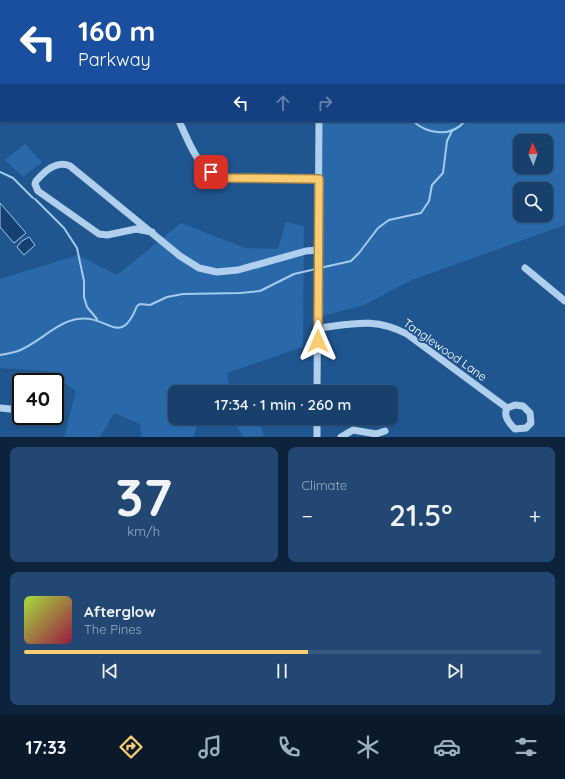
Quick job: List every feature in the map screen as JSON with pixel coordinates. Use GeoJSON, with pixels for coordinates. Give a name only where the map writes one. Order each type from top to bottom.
{"type":"FeatureCollection","features":[{"type":"Feature","properties":{"kind":"street"},"geometry":{"type":"LineString","coordinates":[[179,122],[198,161],[218,176],[227,178],[319,179]]}},
{"type":"Feature","properties":{"kind":"street"},"geometry":{"type":"LineString","coordinates":[[317,385],[319,122]]}},
{"type":"Feature","properties":{"kind":"street"},"geometry":{"type":"LineString","coordinates":[[152,232],[136,229],[107,235],[99,234],[38,191],[36,188],[36,181],[55,164],[70,166],[152,232],[190,263],[199,268],[213,272],[238,270],[306,251],[318,250]]}},
{"type":"Feature","properties":{"kind":"street"},"geometry":{"type":"LineString","coordinates":[[525,268],[565,302]]}},
{"type":"Feature","properties":{"kind":"street","name":"Tanglewood Lane"},"geometry":{"type":"LineString","coordinates":[[318,328],[365,322],[388,325],[407,334],[508,408]]}},
{"type":"Feature","properties":{"kind":"street"},"geometry":{"type":"LineString","coordinates":[[0,408],[12,409]]}},
{"type":"Feature","properties":{"kind":"street"},"geometry":{"type":"LineString","coordinates":[[317,425],[317,437]]}},
{"type":"Feature","properties":{"kind":"street"},"geometry":{"type":"LineString","coordinates":[[341,437],[353,430],[376,434],[385,431]]}},
{"type":"Feature","properties":{"kind":"shaded area"},"geometry":{"type":"Polygon","coordinates":[[[322,122],[565,122],[565,225],[412,280],[364,305],[318,317],[322,122]]]}},
{"type":"Feature","properties":{"kind":"shaded area"},"geometry":{"type":"Polygon","coordinates":[[[25,144],[42,162],[23,177],[5,160],[25,144]]]}},
{"type":"Feature","properties":{"kind":"shaded area"},"geometry":{"type":"Polygon","coordinates":[[[0,203],[26,233],[14,243],[0,227],[0,203]]]}},
{"type":"Feature","properties":{"kind":"shaded area"},"geometry":{"type":"Polygon","coordinates":[[[286,222],[304,226],[303,347],[227,373],[229,385],[168,385],[168,425],[197,425],[194,437],[142,437],[140,424],[114,413],[100,437],[64,437],[76,391],[64,383],[64,373],[0,368],[0,279],[78,255],[117,275],[181,223],[245,248],[278,249],[286,222]]]}},
{"type":"Feature","properties":{"kind":"shaded area"},"geometry":{"type":"Polygon","coordinates":[[[29,237],[35,245],[24,255],[17,247],[22,241],[29,237]]]}},
{"type":"Feature","properties":{"kind":"shaded area"},"geometry":{"type":"Polygon","coordinates":[[[236,425],[261,425],[264,436],[243,437],[236,425]]]}},
{"type":"Feature","properties":{"kind":"waterway"},"geometry":{"type":"LineString","coordinates":[[414,122],[425,129],[439,132],[453,130],[464,122]]}},
{"type":"Feature","properties":{"kind":"waterway"},"geometry":{"type":"LineString","coordinates":[[320,268],[351,261],[378,228],[389,220],[421,213],[429,201],[432,185],[443,173],[447,141],[452,131]]}},
{"type":"Feature","properties":{"kind":"waterway"},"geometry":{"type":"LineString","coordinates":[[0,172],[13,178],[33,198]]}},
{"type":"Feature","properties":{"kind":"waterway"},"geometry":{"type":"LineString","coordinates":[[35,199],[64,228],[77,248],[84,281],[84,297],[87,307],[97,319]]}},
{"type":"Feature","properties":{"kind":"waterway"},"geometry":{"type":"LineString","coordinates":[[0,355],[16,352],[69,321],[88,319],[119,328],[131,319],[137,306],[140,304],[150,305],[167,297],[183,294],[240,293],[260,291],[294,274],[316,269]]}},
{"type":"Feature","properties":{"kind":"route"},"geometry":{"type":"LineString","coordinates":[[211,172],[218,176],[227,178],[319,179],[318,341]]}}]}
